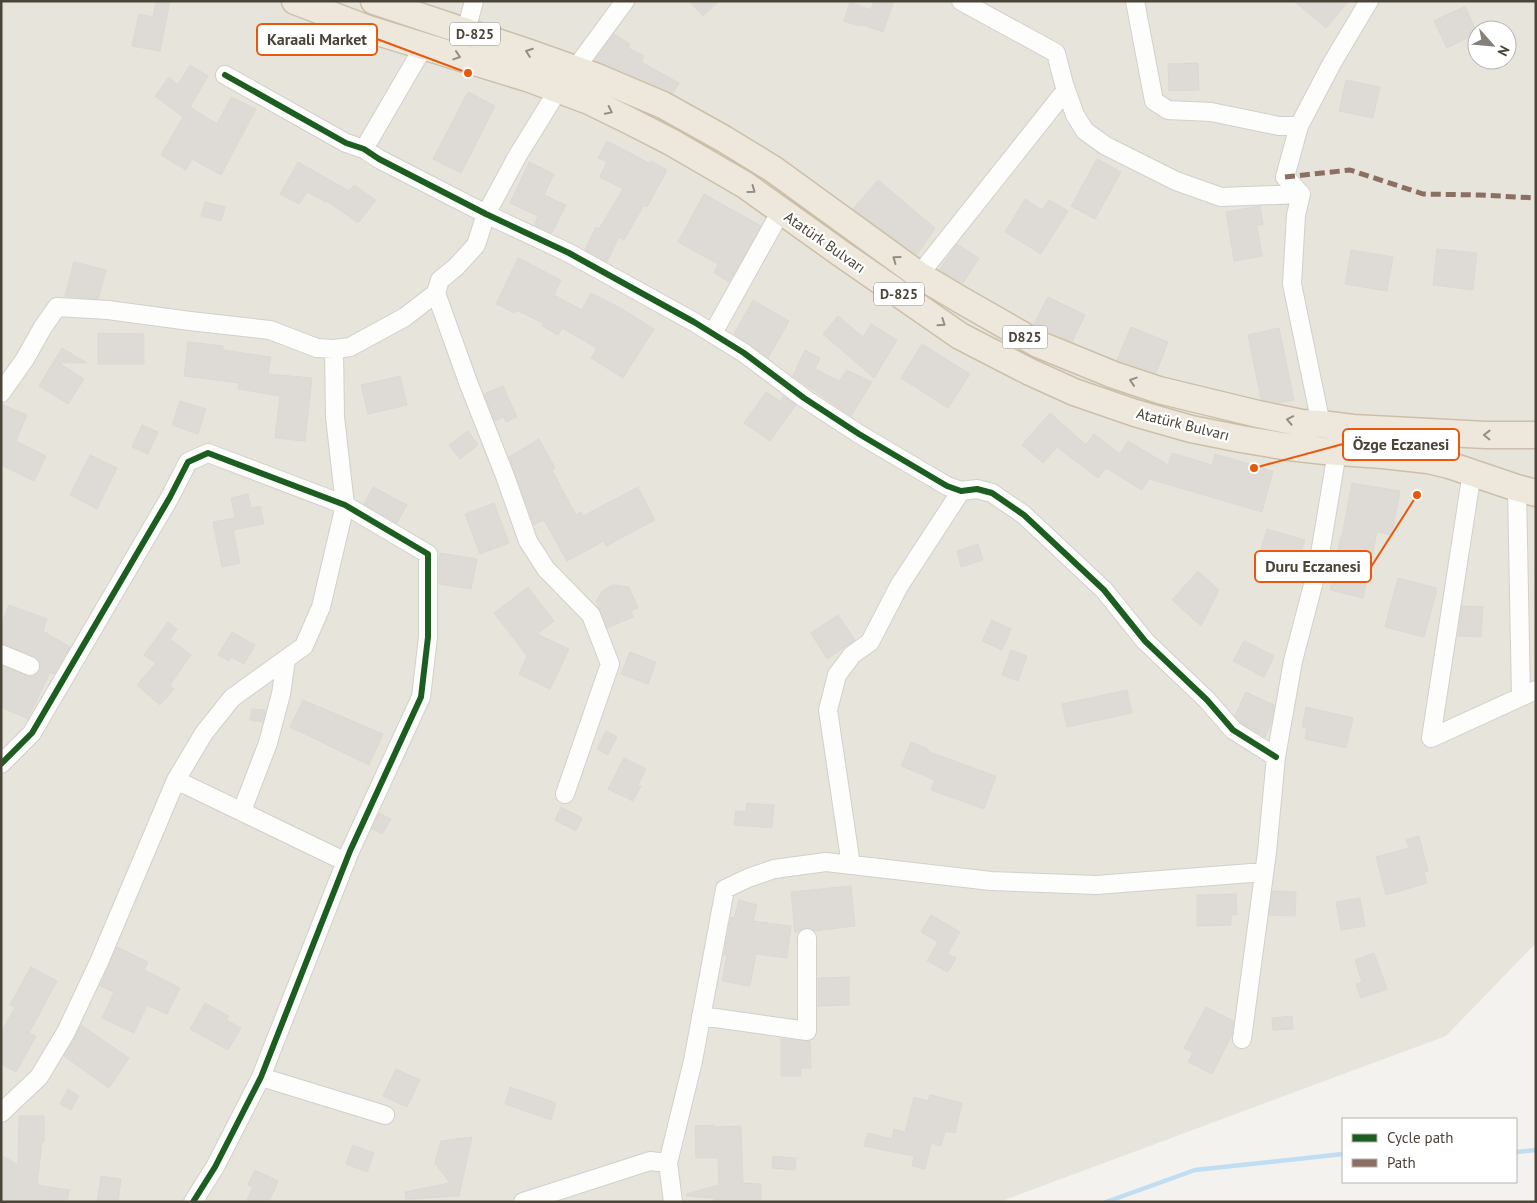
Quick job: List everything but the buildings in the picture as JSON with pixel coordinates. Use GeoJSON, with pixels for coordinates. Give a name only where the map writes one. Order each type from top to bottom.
{"type":"FeatureCollection","features":[{"type":"Feature","properties":{"kind":"highway","name":"Atatürk Bulvarı"},"geometry":{"type":"LineString","coordinates":[[295,1],[368,29],[522,77],[588,101],[671,142],[745,185],[960,336],[1074,392],[1190,429],[1290,447],[1428,460],[1527,490]]}},
{"type":"Feature","properties":{"kind":"highway","name":"Atatürk Bulvarı"},"geometry":{"type":"LineString","coordinates":[[374,1],[575,69],[663,105],[773,169],[919,275],[968,305],[1038,344],[1114,375],[1160,390],[1302,423],[1353,428],[1486,435],[1536,435]]}},
{"type":"Feature","properties":{"kind":"highway"},"geometry":{"type":"LineString","coordinates":[[558,90],[575,69]]}},
{"type":"Feature","properties":{"kind":"street"},"geometry":{"type":"LineString","coordinates":[[466,31],[474,1]]}},
{"type":"Feature","properties":{"kind":"street"},"geometry":{"type":"LineString","coordinates":[[575,69],[625,1]]}},
{"type":"Feature","properties":{"kind":"street"},"geometry":{"type":"LineString","coordinates":[[961,1],[1056,53],[1075,115],[1086,131],[1106,146],[1176,181],[1221,197],[1301,194]]}},
{"type":"Feature","properties":{"kind":"street"},"geometry":{"type":"LineString","coordinates":[[1135,1],[1154,101],[1168,110],[1211,112],[1279,126],[1299,126]]}},
{"type":"Feature","properties":{"kind":"street"},"geometry":{"type":"LineString","coordinates":[[1301,194],[1285,177],[1299,126],[1332,63],[1369,1]]}},
{"type":"Feature","properties":{"kind":"street"},"geometry":{"type":"LineString","coordinates":[[364,150],[424,46]]}},
{"type":"Feature","properties":{"kind":"street"},"geometry":{"type":"LineString","coordinates":[[225,75],[346,144],[364,150],[379,160],[486,214],[569,253],[713,333],[858,434],[947,486],[961,491],[977,489],[992,493],[1024,515],[1104,590],[1145,641],[1207,700],[1233,730],[1276,757]]}},
{"type":"Feature","properties":{"kind":"street"},"geometry":{"type":"LineString","coordinates":[[1,393],[25,359],[57,306],[108,310],[270,330],[317,348],[334,349],[350,347],[374,334],[405,317],[436,293],[440,280],[456,267],[476,245],[486,214],[518,155],[558,90]]}},
{"type":"Feature","properties":{"kind":"street"},"geometry":{"type":"LineString","coordinates":[[919,275],[1066,90]]}},
{"type":"Feature","properties":{"kind":"street"},"geometry":{"type":"LineString","coordinates":[[1301,194],[1296,216],[1292,284],[1321,424]]}},
{"type":"Feature","properties":{"kind":"street"},"geometry":{"type":"LineString","coordinates":[[713,333],[781,211]]}},
{"type":"Feature","properties":{"kind":"street"},"geometry":{"type":"LineString","coordinates":[[436,293],[528,541],[546,569],[591,615],[610,664],[565,794]]}},
{"type":"Feature","properties":{"kind":"street"},"geometry":{"type":"LineString","coordinates":[[1,1113],[39,1078],[66,1032],[99,962],[176,780],[204,733],[232,698],[304,646],[321,607],[345,506],[335,417],[334,349]]}},
{"type":"Feature","properties":{"kind":"street"},"geometry":{"type":"LineString","coordinates":[[1242,1039],[1264,872],[1276,757],[1293,661],[1318,566],[1337,452]]}},
{"type":"Feature","properties":{"kind":"street"},"geometry":{"type":"LineString","coordinates":[[1,764],[32,733],[170,497],[188,462],[208,453],[345,506],[428,554],[428,637],[421,697],[346,862],[261,1077],[215,1167],[193,1202]]}},
{"type":"Feature","properties":{"kind":"street"},"geometry":{"type":"LineString","coordinates":[[1472,472],[1430,738],[1528,694],[1527,490]]}},
{"type":"Feature","properties":{"kind":"street"},"geometry":{"type":"LineString","coordinates":[[852,865],[828,710],[836,675],[852,655],[870,642],[900,586],[961,491]]}},
{"type":"Feature","properties":{"kind":"street"},"geometry":{"type":"LineString","coordinates":[[1,654],[30,666]]}},
{"type":"Feature","properties":{"kind":"street"},"geometry":{"type":"LineString","coordinates":[[242,811],[268,743],[281,694],[286,660]]}},
{"type":"Feature","properties":{"kind":"street"},"geometry":{"type":"LineString","coordinates":[[176,780],[346,862]]}},
{"type":"Feature","properties":{"kind":"street"},"geometry":{"type":"LineString","coordinates":[[673,1202],[668,1163],[693,1061],[725,889],[774,869],[826,862],[991,881],[1096,885],[1264,872]]}},
{"type":"Feature","properties":{"kind":"street"},"geometry":{"type":"LineString","coordinates":[[701,1016],[807,1032],[807,938]]}},
{"type":"Feature","properties":{"kind":"street"},"geometry":{"type":"LineString","coordinates":[[261,1077],[385,1115]]}},
{"type":"Feature","properties":{"kind":"street"},"geometry":{"type":"LineString","coordinates":[[523,1202],[650,1161],[668,1163]]}},
{"type":"Feature","properties":{"kind":"shaded area"},"geometry":{"type":"Polygon","coordinates":[[[1,1],[1536,1],[1536,943],[1446,1036],[999,1202],[1,1202],[1,1]]]}},
{"type":"Feature","properties":{"kind":"waterway"},"geometry":{"type":"LineString","coordinates":[[1517,1152],[1536,1150]]}},
{"type":"Feature","properties":{"kind":"waterway"},"geometry":{"type":"LineString","coordinates":[[1106,1202],[1195,1170],[1342,1154]]}},
{"type":"Feature","properties":{"kind":"marked path"},"geometry":{"type":"LineString","coordinates":[[1285,177],[1350,170],[1423,194],[1536,198]]}},
{"type":"Feature","properties":{"kind":"cycle path"},"geometry":{"type":"LineString","coordinates":[[225,75],[346,143],[364,149],[379,159],[486,214],[569,253],[694,322],[744,353],[804,398],[859,434],[947,486],[961,491],[977,489],[992,493],[1024,515],[1104,590],[1145,641],[1207,700],[1233,730],[1276,757]]}},
{"type":"Feature","properties":{"kind":"cycle path"},"geometry":{"type":"LineString","coordinates":[[1,764],[32,733],[170,497],[188,462],[208,453],[345,505],[428,554],[428,637],[421,697],[350,851],[261,1077],[215,1167],[193,1202]]}},
{"type":"Feature","properties":{"kind":"place","name":"Karaali Market"},"geometry":{"type":"Point","coordinates":[468,73]}},
{"type":"Feature","properties":{"kind":"place","name":"Özge Eczanesi"},"geometry":{"type":"Point","coordinates":[1254,468]}},
{"type":"Feature","properties":{"kind":"place","name":"Duru Eczanesi"},"geometry":{"type":"Point","coordinates":[1417,495]}}]}
